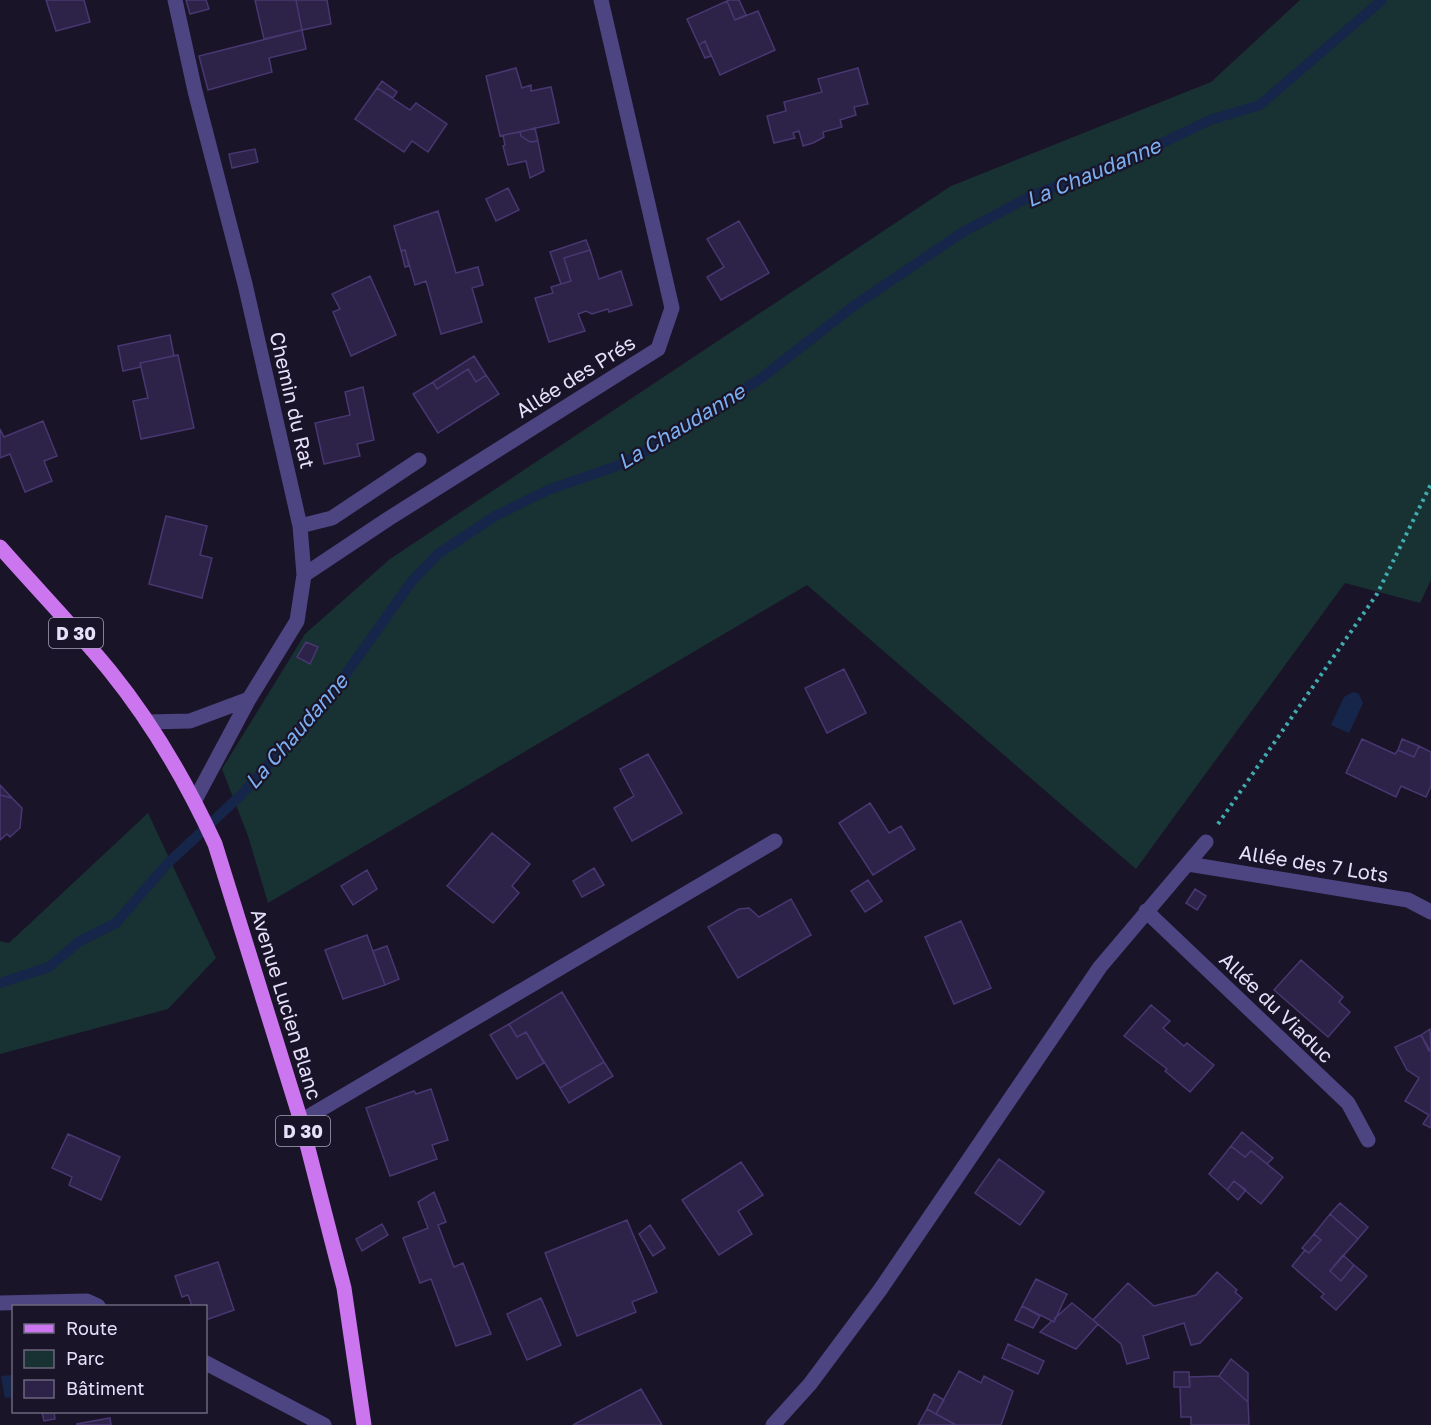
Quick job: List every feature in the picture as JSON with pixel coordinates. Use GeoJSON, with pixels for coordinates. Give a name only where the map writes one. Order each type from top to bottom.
{"type":"FeatureCollection","features":[{"type":"Feature","properties":{"kind":"main road","name":"D 30"},"geometry":{"type":"LineString","coordinates":[[0,547],[110,671],[148,722],[195,800]]}},
{"type":"Feature","properties":{"kind":"main road","name":"Avenue Lucien Blanc"},"geometry":{"type":"LineString","coordinates":[[195,800],[215,844],[301,1121],[344,1288],[364,1425]]}},
{"type":"Feature","properties":{"kind":"street","name":"Chemin du Rat"},"geometry":{"type":"LineString","coordinates":[[176,0],[195,92],[245,284],[300,526],[304,575],[297,621],[249,699],[195,800]]}},
{"type":"Feature","properties":{"kind":"street","name":"Allée des Prés"},"geometry":{"type":"LineString","coordinates":[[304,575],[388,519],[658,349],[672,308],[601,0]]}},
{"type":"Feature","properties":{"kind":"street"},"geometry":{"type":"LineString","coordinates":[[300,526],[332,518],[419,460]]}},
{"type":"Feature","properties":{"kind":"street"},"geometry":{"type":"LineString","coordinates":[[148,722],[190,721],[249,699]]}},
{"type":"Feature","properties":{"kind":"street"},"geometry":{"type":"LineString","coordinates":[[301,1121],[775,841]]}},
{"type":"Feature","properties":{"kind":"street"},"geometry":{"type":"LineString","coordinates":[[773,1425],[810,1384],[880,1290],[1100,967],[1206,842]]}},
{"type":"Feature","properties":{"kind":"street","name":"Allée des 7 Lots"},"geometry":{"type":"LineString","coordinates":[[1188,864],[1408,900],[1431,912]]}},
{"type":"Feature","properties":{"kind":"street","name":"Allée du Viaduc"},"geometry":{"type":"LineString","coordinates":[[1146,911],[1348,1103],[1368,1140]]}},
{"type":"Feature","properties":{"kind":"street"},"geometry":{"type":"LineString","coordinates":[[0,1303],[87,1301],[96,1305]]}},
{"type":"Feature","properties":{"kind":"street"},"geometry":{"type":"LineString","coordinates":[[207,1364],[324,1425]]}},
{"type":"Feature","properties":{"kind":"path"},"geometry":{"type":"LineString","coordinates":[[1206,842],[1377,594],[1431,484]]}},
{"type":"Feature","properties":{"kind":"green space"},"geometry":{"type":"Polygon","coordinates":[[[1300,0],[1431,0],[1431,580],[1420,603],[1345,583],[1136,869],[807,585],[268,903],[248,836],[222,769],[305,634],[390,559],[951,186],[1211,82],[1300,0]]]}},
{"type":"Feature","properties":{"kind":"green space"},"geometry":{"type":"Polygon","coordinates":[[[148,813],[216,958],[168,1009],[0,1054],[0,941],[9,943],[148,813]]]}},
{"type":"Feature","properties":{"kind":"water"},"geometry":{"type":"Polygon","coordinates":[[[1353,692],[1359,694],[1363,703],[1349,733],[1331,725],[1344,697],[1353,692]]]}},
{"type":"Feature","properties":{"kind":"water"},"geometry":{"type":"Polygon","coordinates":[[[12,1375],[12,1397],[5,1398],[1,1376],[12,1375]]]}},
{"type":"Feature","properties":{"kind":"building"},"geometry":{"type":"Polygon","coordinates":[[[46,0],[84,0],[90,22],[56,31],[46,0]]]}},
{"type":"Feature","properties":{"kind":"building"},"geometry":{"type":"Polygon","coordinates":[[[186,0],[206,0],[209,9],[190,14],[186,0]]]}},
{"type":"Feature","properties":{"kind":"building"},"geometry":{"type":"Polygon","coordinates":[[[255,0],[296,0],[302,30],[264,39],[255,0]]]}},
{"type":"Feature","properties":{"kind":"building"},"geometry":{"type":"Polygon","coordinates":[[[296,0],[327,0],[331,24],[302,30],[296,0]]]}},
{"type":"Feature","properties":{"kind":"building"},"geometry":{"type":"Polygon","coordinates":[[[739,0],[746,15],[735,20],[727,1],[739,0]]]}},
{"type":"Feature","properties":{"kind":"building"},"geometry":{"type":"Polygon","coordinates":[[[727,1],[735,20],[758,11],[775,50],[720,75],[705,41],[699,45],[687,19],[727,1]]]}},
{"type":"Feature","properties":{"kind":"building"},"geometry":{"type":"Polygon","coordinates":[[[302,30],[306,49],[269,58],[272,72],[208,90],[199,56],[302,30]]]}},
{"type":"Feature","properties":{"kind":"building"},"geometry":{"type":"Polygon","coordinates":[[[705,41],[711,56],[705,58],[699,45],[705,41]]]}},
{"type":"Feature","properties":{"kind":"building"},"geometry":{"type":"Polygon","coordinates":[[[516,68],[522,88],[531,85],[531,91],[551,87],[559,123],[500,136],[486,76],[516,68]]]}},
{"type":"Feature","properties":{"kind":"building"},"geometry":{"type":"Polygon","coordinates":[[[858,68],[868,104],[854,107],[856,115],[840,120],[842,127],[823,132],[824,137],[813,143],[803,146],[799,131],[793,133],[795,138],[774,143],[767,116],[786,111],[784,102],[822,92],[818,79],[858,68]]]}},
{"type":"Feature","properties":{"kind":"building"},"geometry":{"type":"Polygon","coordinates":[[[382,81],[397,92],[393,98],[377,88],[382,81]]]}},
{"type":"Feature","properties":{"kind":"building"},"geometry":{"type":"Polygon","coordinates":[[[377,88],[410,110],[416,103],[447,124],[428,152],[412,141],[404,152],[355,119],[377,88]]]}},
{"type":"Feature","properties":{"kind":"building"},"geometry":{"type":"Polygon","coordinates":[[[535,128],[538,141],[530,142],[521,136],[520,132],[535,128]]]}},
{"type":"Feature","properties":{"kind":"building"},"geometry":{"type":"Polygon","coordinates":[[[520,132],[521,136],[530,142],[538,141],[544,171],[530,178],[526,161],[508,165],[503,146],[505,145],[503,135],[520,132]]]}},
{"type":"Feature","properties":{"kind":"building"},"geometry":{"type":"Polygon","coordinates":[[[255,149],[258,162],[232,168],[229,154],[255,149]]]}},
{"type":"Feature","properties":{"kind":"building"},"geometry":{"type":"Polygon","coordinates":[[[508,188],[519,210],[496,221],[486,199],[508,188]]]}},
{"type":"Feature","properties":{"kind":"building"},"geometry":{"type":"Polygon","coordinates":[[[438,211],[456,273],[478,267],[483,285],[472,288],[482,322],[441,334],[426,281],[415,285],[405,250],[401,251],[394,226],[438,211]]]}},
{"type":"Feature","properties":{"kind":"building"},"geometry":{"type":"Polygon","coordinates":[[[739,221],[769,273],[721,300],[707,277],[724,267],[707,239],[739,221]]]}},
{"type":"Feature","properties":{"kind":"building"},"geometry":{"type":"Polygon","coordinates":[[[586,240],[590,250],[564,258],[571,281],[561,284],[550,252],[586,240]]]}},
{"type":"Feature","properties":{"kind":"building"},"geometry":{"type":"Polygon","coordinates":[[[405,250],[409,266],[405,267],[401,251],[405,250]]]}},
{"type":"Feature","properties":{"kind":"building"},"geometry":{"type":"Polygon","coordinates":[[[590,250],[599,279],[621,271],[632,305],[609,312],[608,309],[592,314],[586,311],[578,314],[585,331],[549,342],[535,298],[553,293],[551,287],[571,281],[564,258],[590,250]]]}},
{"type":"Feature","properties":{"kind":"building"},"geometry":{"type":"Polygon","coordinates":[[[370,276],[396,335],[351,356],[333,312],[340,309],[332,294],[370,276]]]}},
{"type":"Feature","properties":{"kind":"building"},"geometry":{"type":"Polygon","coordinates":[[[170,335],[174,356],[140,363],[141,367],[123,371],[118,346],[170,335]]]}},
{"type":"Feature","properties":{"kind":"building"},"geometry":{"type":"Polygon","coordinates":[[[178,355],[194,428],[141,439],[133,401],[148,398],[140,363],[178,355]]]}},
{"type":"Feature","properties":{"kind":"building"},"geometry":{"type":"Polygon","coordinates":[[[474,356],[486,375],[476,382],[468,369],[437,389],[433,382],[474,356]]]}},
{"type":"Feature","properties":{"kind":"building"},"geometry":{"type":"Polygon","coordinates":[[[468,369],[476,382],[486,375],[499,394],[438,433],[413,394],[433,382],[437,389],[468,369]]]}},
{"type":"Feature","properties":{"kind":"building"},"geometry":{"type":"Polygon","coordinates":[[[363,387],[374,440],[357,444],[360,456],[324,464],[315,423],[350,415],[345,392],[363,387]]]}},
{"type":"Feature","properties":{"kind":"building"},"geometry":{"type":"Polygon","coordinates":[[[43,421],[57,456],[44,461],[52,481],[25,492],[10,454],[0,458],[0,429],[4,437],[43,421]]]}},
{"type":"Feature","properties":{"kind":"building"},"geometry":{"type":"Polygon","coordinates":[[[166,516],[207,526],[200,555],[212,558],[202,598],[149,584],[166,516]]]}},
{"type":"Feature","properties":{"kind":"building"},"geometry":{"type":"Polygon","coordinates":[[[306,642],[318,647],[310,664],[297,657],[306,642]]]}},
{"type":"Feature","properties":{"kind":"building"},"geometry":{"type":"Polygon","coordinates":[[[844,669],[866,713],[827,733],[805,688],[844,669]]]}},
{"type":"Feature","properties":{"kind":"building"},"geometry":{"type":"Polygon","coordinates":[[[1362,739],[1395,754],[1398,750],[1414,757],[1419,746],[1431,752],[1431,786],[1426,797],[1401,786],[1396,797],[1346,773],[1362,739]]]}},
{"type":"Feature","properties":{"kind":"building"},"geometry":{"type":"Polygon","coordinates":[[[1402,739],[1419,746],[1414,757],[1398,750],[1402,739]]]}},
{"type":"Feature","properties":{"kind":"building"},"geometry":{"type":"Polygon","coordinates":[[[648,754],[682,813],[632,841],[614,808],[634,796],[620,769],[648,754]]]}},
{"type":"Feature","properties":{"kind":"building"},"geometry":{"type":"Polygon","coordinates":[[[0,785],[12,798],[0,795],[0,785]]]}},
{"type":"Feature","properties":{"kind":"building"},"geometry":{"type":"Polygon","coordinates":[[[0,795],[12,798],[22,808],[20,828],[10,837],[7,834],[0,840],[0,795]]]}},
{"type":"Feature","properties":{"kind":"building"},"geometry":{"type":"Polygon","coordinates":[[[870,803],[889,833],[901,826],[915,849],[873,875],[839,823],[870,803]]]}},
{"type":"Feature","properties":{"kind":"building"},"geometry":{"type":"Polygon","coordinates":[[[492,833],[530,864],[512,886],[519,893],[493,923],[447,886],[492,833]]]}},
{"type":"Feature","properties":{"kind":"building"},"geometry":{"type":"Polygon","coordinates":[[[594,868],[604,885],[582,897],[573,881],[594,868]]]}},
{"type":"Feature","properties":{"kind":"building"},"geometry":{"type":"Polygon","coordinates":[[[367,870],[377,889],[353,905],[341,886],[367,870]]]}},
{"type":"Feature","properties":{"kind":"building"},"geometry":{"type":"Polygon","coordinates":[[[868,880],[882,901],[865,912],[851,891],[868,880]]]}},
{"type":"Feature","properties":{"kind":"building"},"geometry":{"type":"Polygon","coordinates":[[[1195,889],[1206,896],[1197,910],[1186,903],[1195,889]]]}},
{"type":"Feature","properties":{"kind":"building"},"geometry":{"type":"Polygon","coordinates":[[[791,899],[811,935],[738,978],[708,927],[739,909],[749,908],[759,917],[791,899]]]}},
{"type":"Feature","properties":{"kind":"building"},"geometry":{"type":"Polygon","coordinates":[[[961,921],[991,988],[954,1004],[925,937],[961,921]]]}},
{"type":"Feature","properties":{"kind":"building"},"geometry":{"type":"Polygon","coordinates":[[[367,935],[385,985],[343,999],[325,950],[367,935]]]}},
{"type":"Feature","properties":{"kind":"building"},"geometry":{"type":"Polygon","coordinates":[[[387,946],[399,979],[385,985],[373,951],[387,946]]]}},
{"type":"Feature","properties":{"kind":"building"},"geometry":{"type":"Polygon","coordinates":[[[1301,960],[1343,997],[1339,1002],[1350,1012],[1328,1037],[1274,990],[1301,960]]]}},
{"type":"Feature","properties":{"kind":"building"},"geometry":{"type":"Polygon","coordinates":[[[562,992],[604,1062],[560,1088],[526,1032],[517,1037],[509,1024],[562,992]]]}},
{"type":"Feature","properties":{"kind":"building"},"geometry":{"type":"Polygon","coordinates":[[[1151,1005],[1170,1021],[1163,1028],[1184,1046],[1187,1043],[1214,1065],[1190,1092],[1165,1071],[1167,1069],[1124,1036],[1151,1005]]]}},
{"type":"Feature","properties":{"kind":"building"},"geometry":{"type":"Polygon","coordinates":[[[509,1024],[517,1037],[526,1032],[544,1063],[517,1079],[490,1035],[509,1024]]]}},
{"type":"Feature","properties":{"kind":"building"},"geometry":{"type":"Polygon","coordinates":[[[1430,1029],[1431,1050],[1429,1051],[1421,1035],[1430,1029]]]}},
{"type":"Feature","properties":{"kind":"building"},"geometry":{"type":"Polygon","coordinates":[[[1421,1035],[1431,1052],[1431,1128],[1423,1124],[1429,1115],[1405,1101],[1419,1078],[1407,1070],[1395,1047],[1421,1035]]]}},
{"type":"Feature","properties":{"kind":"building"},"geometry":{"type":"Polygon","coordinates":[[[604,1062],[613,1076],[569,1103],[560,1088],[604,1062]]]}},
{"type":"Feature","properties":{"kind":"building"},"geometry":{"type":"Polygon","coordinates":[[[431,1089],[448,1140],[432,1145],[437,1159],[390,1176],[366,1108],[414,1091],[416,1094],[431,1089]]]}},
{"type":"Feature","properties":{"kind":"building"},"geometry":{"type":"Polygon","coordinates":[[[1242,1132],[1273,1158],[1267,1164],[1251,1151],[1245,1157],[1231,1146],[1242,1132]]]}},
{"type":"Feature","properties":{"kind":"building"},"geometry":{"type":"Polygon","coordinates":[[[68,1134],[120,1157],[101,1200],[69,1185],[72,1177],[52,1168],[68,1134]]]}},
{"type":"Feature","properties":{"kind":"building"},"geometry":{"type":"Polygon","coordinates":[[[1231,1146],[1245,1157],[1251,1151],[1283,1177],[1261,1204],[1234,1181],[1227,1190],[1209,1174],[1231,1146]]]}},
{"type":"Feature","properties":{"kind":"building"},"geometry":{"type":"Polygon","coordinates":[[[999,1159],[1044,1192],[1020,1225],[975,1193],[999,1159]]]}},
{"type":"Feature","properties":{"kind":"building"},"geometry":{"type":"Polygon","coordinates":[[[741,1162],[763,1195],[738,1211],[752,1234],[719,1255],[682,1200],[741,1162]]]}},
{"type":"Feature","properties":{"kind":"building"},"geometry":{"type":"Polygon","coordinates":[[[1234,1181],[1246,1190],[1238,1200],[1227,1190],[1234,1181]]]}},
{"type":"Feature","properties":{"kind":"building"},"geometry":{"type":"Polygon","coordinates":[[[434,1192],[446,1222],[438,1225],[454,1267],[463,1263],[491,1334],[456,1346],[431,1279],[420,1283],[403,1238],[428,1228],[418,1202],[434,1192]]]}},
{"type":"Feature","properties":{"kind":"building"},"geometry":{"type":"Polygon","coordinates":[[[1340,1203],[1368,1227],[1358,1239],[1330,1214],[1340,1203]]]}},
{"type":"Feature","properties":{"kind":"building"},"geometry":{"type":"Polygon","coordinates":[[[1330,1214],[1358,1239],[1330,1271],[1341,1281],[1354,1265],[1367,1276],[1336,1310],[1321,1297],[1324,1294],[1292,1266],[1305,1250],[1309,1253],[1321,1240],[1314,1234],[1330,1214]]]}},
{"type":"Feature","properties":{"kind":"building"},"geometry":{"type":"Polygon","coordinates":[[[627,1220],[657,1292],[632,1302],[636,1312],[577,1336],[545,1253],[627,1220]]]}},
{"type":"Feature","properties":{"kind":"building"},"geometry":{"type":"Polygon","coordinates":[[[382,1224],[388,1235],[362,1251],[356,1239],[382,1224]]]}},
{"type":"Feature","properties":{"kind":"building"},"geometry":{"type":"Polygon","coordinates":[[[650,1225],[665,1248],[653,1256],[639,1234],[650,1225]]]}},
{"type":"Feature","properties":{"kind":"building"},"geometry":{"type":"Polygon","coordinates":[[[1314,1234],[1321,1240],[1309,1253],[1302,1248],[1314,1234]]]}},
{"type":"Feature","properties":{"kind":"building"},"geometry":{"type":"Polygon","coordinates":[[[1343,1255],[1354,1265],[1341,1281],[1330,1271],[1343,1255]]]}},
{"type":"Feature","properties":{"kind":"building"},"geometry":{"type":"Polygon","coordinates":[[[218,1262],[234,1310],[207,1320],[207,1305],[192,1305],[188,1295],[182,1297],[175,1276],[218,1262]]]}},
{"type":"Feature","properties":{"kind":"building"},"geometry":{"type":"Polygon","coordinates":[[[1217,1272],[1237,1290],[1235,1292],[1242,1298],[1200,1343],[1191,1345],[1184,1323],[1143,1336],[1149,1358],[1127,1364],[1121,1344],[1093,1320],[1128,1283],[1154,1306],[1196,1295],[1217,1272]]]}},
{"type":"Feature","properties":{"kind":"building"},"geometry":{"type":"Polygon","coordinates":[[[1036,1279],[1067,1294],[1054,1322],[1022,1306],[1036,1279]]]}},
{"type":"Feature","properties":{"kind":"building"},"geometry":{"type":"Polygon","coordinates":[[[541,1298],[561,1345],[527,1360],[507,1314],[541,1298]]]}},
{"type":"Feature","properties":{"kind":"building"},"geometry":{"type":"Polygon","coordinates":[[[1072,1303],[1098,1324],[1076,1349],[1040,1332],[1052,1321],[1054,1322],[1055,1318],[1072,1303]]]}},
{"type":"Feature","properties":{"kind":"building"},"geometry":{"type":"Polygon","coordinates":[[[1022,1306],[1040,1316],[1033,1328],[1015,1320],[1022,1306]]]}},
{"type":"Feature","properties":{"kind":"building"},"geometry":{"type":"Polygon","coordinates":[[[1008,1344],[1044,1361],[1038,1374],[1002,1358],[1008,1344]]]}},
{"type":"Feature","properties":{"kind":"building"},"geometry":{"type":"Polygon","coordinates":[[[1231,1359],[1248,1373],[1248,1402],[1219,1376],[1231,1359]]]}},
{"type":"Feature","properties":{"kind":"building"},"geometry":{"type":"Polygon","coordinates":[[[959,1371],[981,1383],[984,1376],[1013,1391],[1001,1425],[956,1425],[936,1414],[959,1371]]]}},
{"type":"Feature","properties":{"kind":"building"},"geometry":{"type":"Polygon","coordinates":[[[1174,1372],[1189,1372],[1190,1387],[1174,1387],[1174,1372]]]}},
{"type":"Feature","properties":{"kind":"building"},"geometry":{"type":"Polygon","coordinates":[[[1219,1376],[1248,1402],[1249,1425],[1191,1425],[1191,1417],[1181,1417],[1180,1387],[1190,1387],[1189,1377],[1219,1376]]]}},
{"type":"Feature","properties":{"kind":"building"},"geometry":{"type":"Polygon","coordinates":[[[641,1389],[662,1425],[573,1425],[641,1389]]]}},
{"type":"Feature","properties":{"kind":"building"},"geometry":{"type":"Polygon","coordinates":[[[934,1394],[944,1400],[936,1414],[927,1409],[934,1394]]]}},
{"type":"Feature","properties":{"kind":"building"},"geometry":{"type":"Polygon","coordinates":[[[927,1409],[936,1414],[956,1425],[918,1425],[927,1409]]]}},
{"type":"Feature","properties":{"kind":"building"},"geometry":{"type":"Polygon","coordinates":[[[42,1413],[54,1413],[55,1419],[44,1421],[42,1413]]]}},
{"type":"Feature","properties":{"kind":"building"},"geometry":{"type":"Polygon","coordinates":[[[110,1418],[111,1425],[77,1425],[77,1424],[110,1418]]]}},
{"type":"Feature","properties":{"kind":"waterway","name":"La Chaudanne"},"geometry":{"type":"LineString","coordinates":[[0,983],[49,967],[80,941],[116,923],[167,864],[241,795],[333,692],[412,581],[438,554],[495,516],[548,490],[617,466],[662,442],[760,379],[855,305],[963,232],[1031,196],[1137,155],[1210,120],[1260,105],[1382,0]]}}]}
